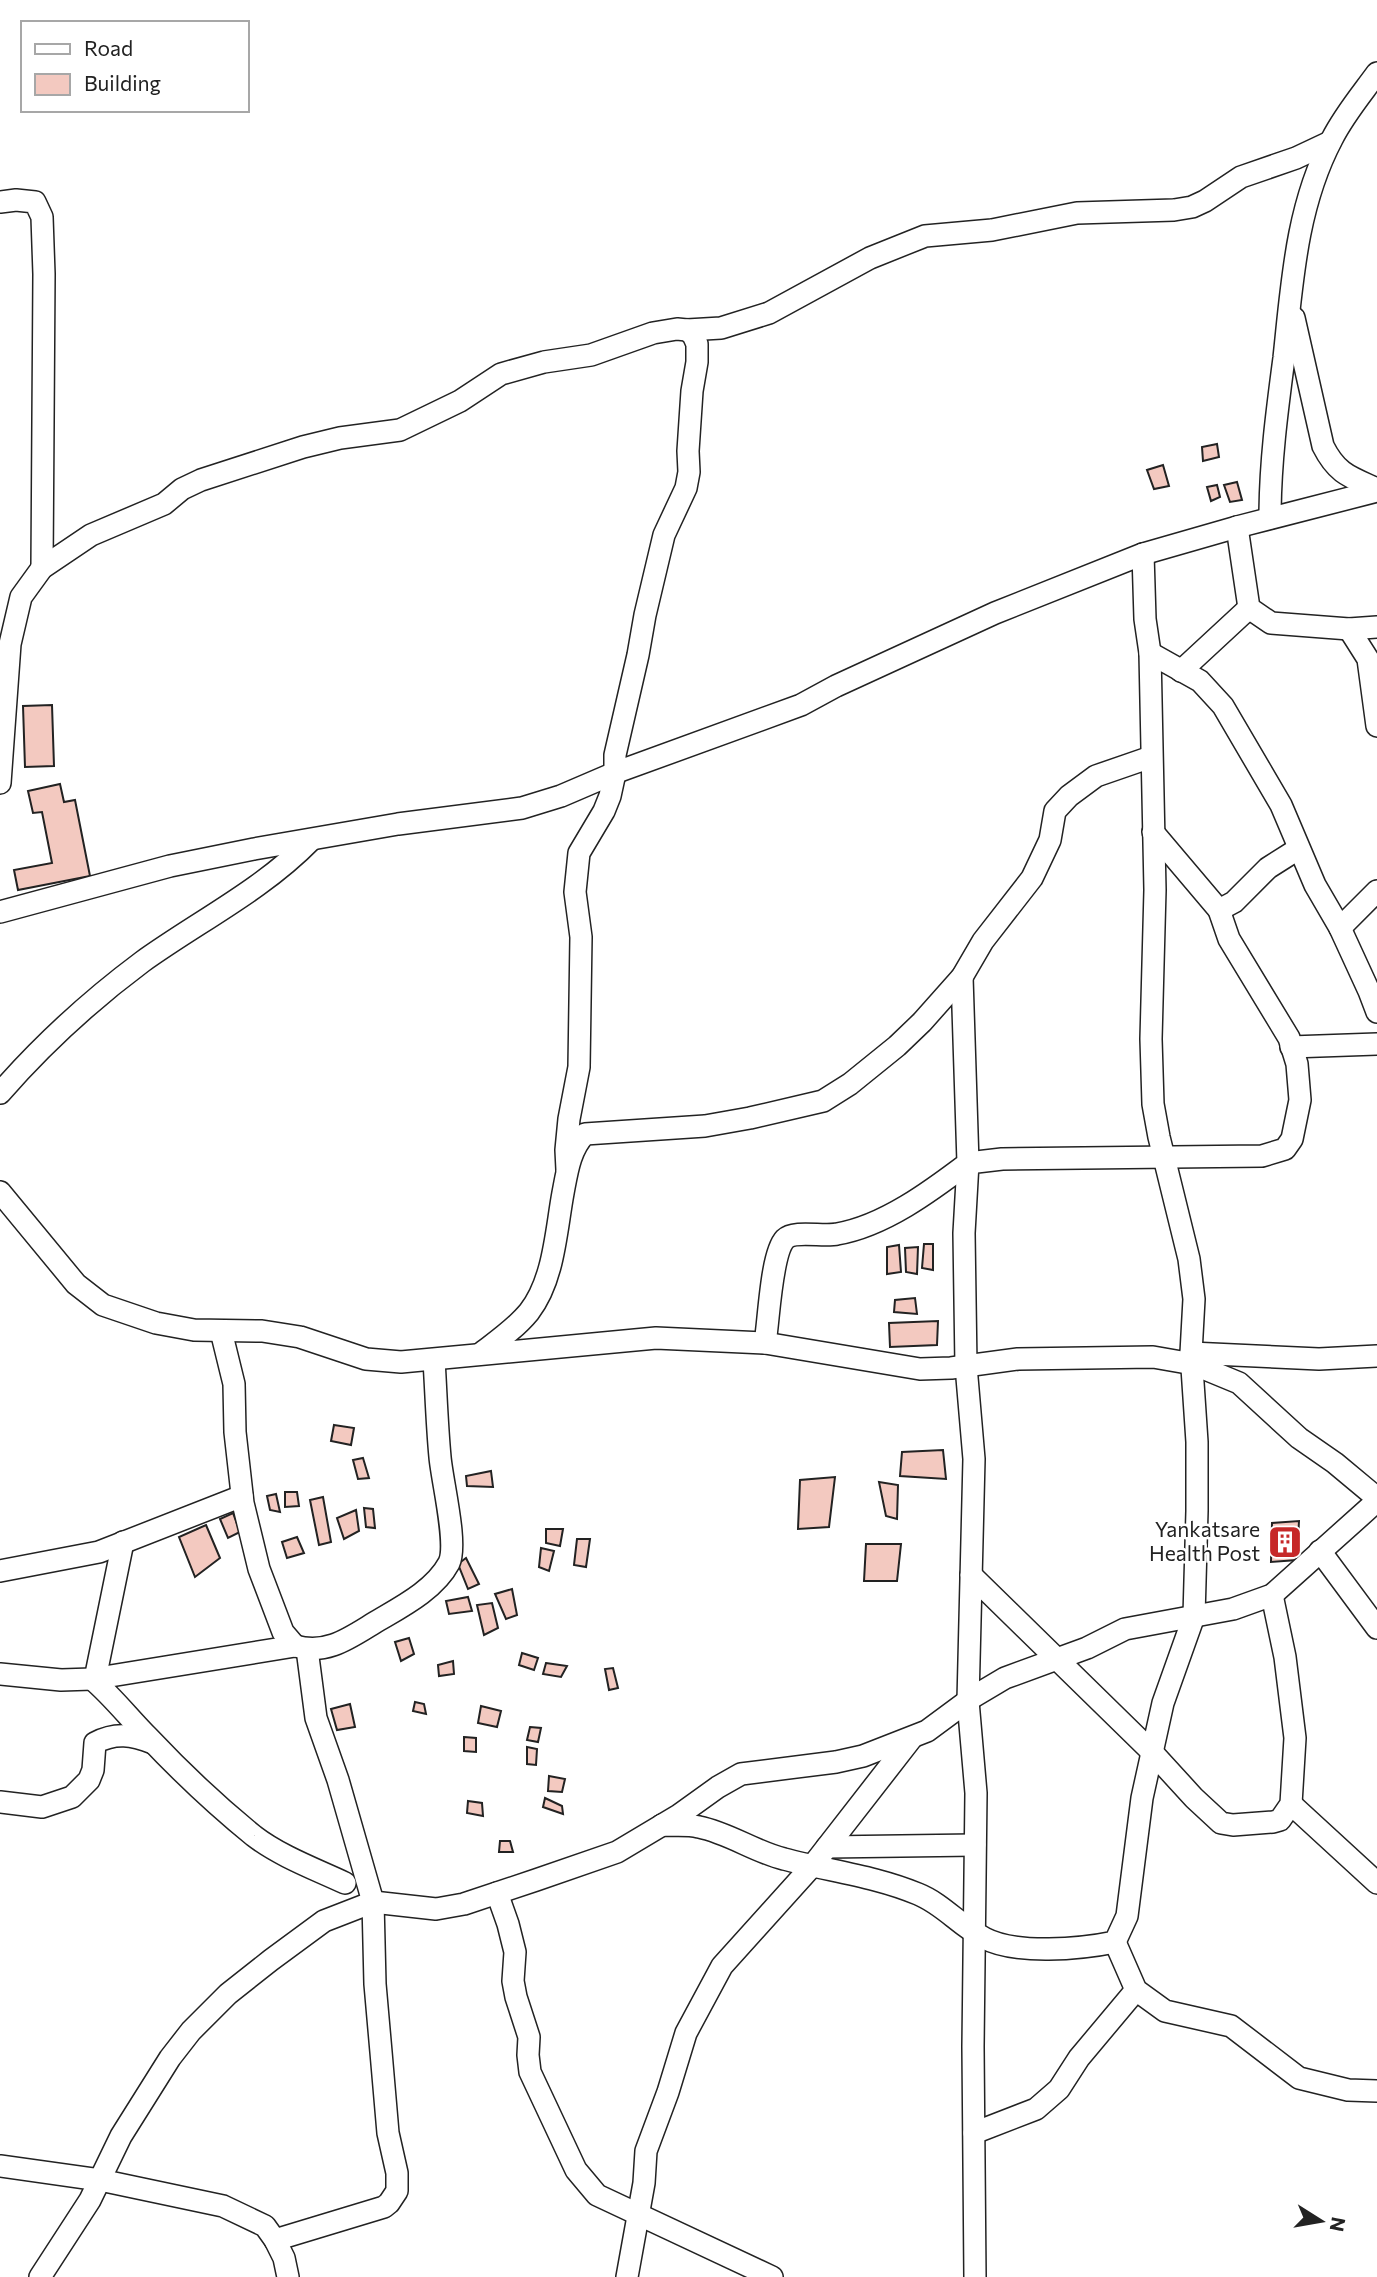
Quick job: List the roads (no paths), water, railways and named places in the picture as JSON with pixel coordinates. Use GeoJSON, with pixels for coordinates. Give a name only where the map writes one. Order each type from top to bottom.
{"type":"FeatureCollection","features":[{"type":"Feature","properties":{"kind":"street"},"geometry":{"type":"LineString","coordinates":[[1270,518],[1270,475],[1294,261],[1313,184],[1330,142],[1347,113],[1377,73]]}},
{"type":"Feature","properties":{"kind":"street"},"geometry":{"type":"LineString","coordinates":[[0,783],[10,644],[21,597],[42,568],[91,536],[164,504],[182,489],[201,480],[303,447],[340,438],[400,430],[460,401],[501,374],[544,362],[591,355],[653,332],[721,328],[769,313],[870,258],[925,236],[992,230],[1077,214],[1174,211],[1192,207],[1241,177],[1296,158],[1330,142]]}},
{"type":"Feature","properties":{"kind":"street"},"geometry":{"type":"LineString","coordinates":[[1296,158],[1313,184]]}},
{"type":"Feature","properties":{"kind":"street"},"geometry":{"type":"LineString","coordinates":[[0,202],[34,202],[42,217],[42,568]]}},
{"type":"Feature","properties":{"kind":"street"},"geometry":{"type":"LineString","coordinates":[[1290,302],[1323,446],[1331,462],[1346,475],[1377,490]]}},
{"type":"Feature","properties":{"kind":"street"},"geometry":{"type":"LineString","coordinates":[[567,1170],[569,1119],[579,1067],[582,937],[575,892],[579,853],[604,811],[615,773],[615,755],[664,535],[686,488],[697,353],[697,344],[687,330]]}},
{"type":"Feature","properties":{"kind":"street"},"geometry":{"type":"LineString","coordinates":[[0,912],[170,866],[254,849],[398,824],[522,808],[561,796],[615,773],[801,705],[995,612],[1143,554],[1377,490]]}},
{"type":"Feature","properties":{"kind":"street"},"geometry":{"type":"LineString","coordinates":[[1237,527],[1248,608],[1270,623],[1349,629],[1377,627]]}},
{"type":"Feature","properties":{"kind":"street"},"geometry":{"type":"LineString","coordinates":[[1143,554],[1145,619],[1150,653],[1155,890],[1151,1039],[1153,1091],[1159,1137],[1189,1259],[1195,1300],[1192,1359],[1197,1441],[1194,1616],[1163,1703],[1142,1798],[1127,1916],[1115,1942],[1136,1990],[1165,2011],[1231,2026],[1299,2078],[1348,2090],[1377,2091]]}},
{"type":"Feature","properties":{"kind":"street"},"geometry":{"type":"LineString","coordinates":[[0,606],[21,597]]}},
{"type":"Feature","properties":{"kind":"street"},"geometry":{"type":"LineString","coordinates":[[1181,671],[1248,608]]}},
{"type":"Feature","properties":{"kind":"street"},"geometry":{"type":"LineString","coordinates":[[1349,629],[1368,659],[1377,726]]}},
{"type":"Feature","properties":{"kind":"street"},"geometry":{"type":"LineString","coordinates":[[1150,653],[1200,681],[1223,706],[1281,805],[1298,849],[1340,929],[1377,1012]]}},
{"type":"Feature","properties":{"kind":"street"},"geometry":{"type":"LineString","coordinates":[[480,1354],[506,1335],[530,1310],[545,1281],[567,1170],[576,1143],[585,1134],[705,1126],[823,1101],[850,1084],[897,1046],[962,977],[983,941],[1032,878],[1050,840],[1055,811],[1069,796],[1096,776],[1151,757]]}},
{"type":"Feature","properties":{"kind":"street"},"geometry":{"type":"LineString","coordinates":[[765,1343],[775,1259],[784,1240],[791,1235],[837,1234],[881,1219],[925,1195],[968,1163],[1003,1159],[1262,1156],[1285,1149],[1292,1139],[1300,1101],[1297,1064],[1289,1038],[1229,939],[1219,910],[1153,832]]}},
{"type":"Feature","properties":{"kind":"street"},"geometry":{"type":"LineString","coordinates":[[0,1093],[85,1008],[143,962],[290,862],[311,840]]}},
{"type":"Feature","properties":{"kind":"street"},"geometry":{"type":"LineString","coordinates":[[1219,910],[1234,902],[1268,868],[1298,849]]}},
{"type":"Feature","properties":{"kind":"street"},"geometry":{"type":"LineString","coordinates":[[1340,929],[1377,891]]}},
{"type":"Feature","properties":{"kind":"street"},"geometry":{"type":"LineString","coordinates":[[962,977],[968,1163],[964,1233],[966,1366],[974,1459],[968,1701],[975,1793],[975,2277]]}},
{"type":"Feature","properties":{"kind":"street"},"geometry":{"type":"LineString","coordinates":[[1291,1047],[1377,1044]]}},
{"type":"Feature","properties":{"kind":"street"},"geometry":{"type":"LineString","coordinates":[[0,1192],[76,1284],[103,1304],[156,1323],[194,1330],[262,1331],[300,1337],[366,1359],[401,1362],[434,1360],[656,1338],[765,1343],[920,1369],[1018,1359],[1319,1359],[1377,1356]]}},
{"type":"Feature","properties":{"kind":"street"},"geometry":{"type":"LineString","coordinates":[[221,1331],[234,1384],[235,1432],[242,1496],[259,1569],[282,1632],[301,1648],[316,1718],[338,1780],[373,1902],[375,1984],[388,2133],[397,2173],[397,2191],[384,2207],[275,2240]]}},
{"type":"Feature","properties":{"kind":"street"},"geometry":{"type":"LineString","coordinates":[[40,2277],[90,2200],[121,2136],[170,2058],[191,2031],[228,1994],[324,1921],[373,1902],[436,1909],[464,1904],[617,1852],[741,1774],[863,1756],[927,1731],[1005,1678],[1087,1648],[1125,1629],[1233,1609],[1272,1595],[1290,1581],[1377,1500],[1335,1463],[1299,1438],[1238,1383],[1192,1359]]}},
{"type":"Feature","properties":{"kind":"street"},"geometry":{"type":"LineString","coordinates":[[0,1674],[61,1680],[94,1679],[301,1648],[329,1648],[407,1603],[437,1580],[450,1561],[452,1530],[440,1456],[434,1360]]}},
{"type":"Feature","properties":{"kind":"street"},"geometry":{"type":"LineString","coordinates":[[0,1571],[99,1552],[242,1496]]}},
{"type":"Feature","properties":{"kind":"street"},"geometry":{"type":"LineString","coordinates":[[94,1679],[123,1542]]}},
{"type":"Feature","properties":{"kind":"street"},"geometry":{"type":"LineString","coordinates":[[1320,1551],[1377,1628]]}},
{"type":"Feature","properties":{"kind":"street"},"geometry":{"type":"LineString","coordinates":[[971,1575],[1221,1823],[1250,1825],[1280,1820],[1291,1804],[1295,1738],[1285,1657],[1272,1595]]}},
{"type":"Feature","properties":{"kind":"street"},"geometry":{"type":"LineString","coordinates":[[94,1679],[192,1782],[256,1838],[345,1883]]}},
{"type":"Feature","properties":{"kind":"street"},"geometry":{"type":"LineString","coordinates":[[0,1802],[42,1807],[72,1797],[89,1780],[93,1770],[95,1743],[107,1736],[131,1735],[153,1743]]}},
{"type":"Feature","properties":{"kind":"street"},"geometry":{"type":"LineString","coordinates":[[627,2277],[644,2183],[646,2151],[686,2033],[722,1966],[813,1865],[913,1737]]}},
{"type":"Feature","properties":{"kind":"street"},"geometry":{"type":"LineString","coordinates":[[1291,1804],[1377,1883]]}},
{"type":"Feature","properties":{"kind":"street"},"geometry":{"type":"LineString","coordinates":[[662,1825],[698,1826],[744,1842],[781,1859],[890,1883],[934,1900],[985,1939],[1021,1948],[1087,1948],[1115,1942]]}},
{"type":"Feature","properties":{"kind":"street"},"geometry":{"type":"LineString","coordinates":[[827,1847],[975,1844]]}},
{"type":"Feature","properties":{"kind":"street"},"geometry":{"type":"LineString","coordinates":[[324,1921],[360,1858]]}},
{"type":"Feature","properties":{"kind":"street"},"geometry":{"type":"LineString","coordinates":[[497,1893],[515,1952],[513,1981],[529,2037],[528,2062],[576,2170],[597,2195],[772,2277]]}},
{"type":"Feature","properties":{"kind":"street"},"geometry":{"type":"LineString","coordinates":[[974,2133],[1036,2109],[1059,2089],[1079,2058],[1136,1990]]}},
{"type":"Feature","properties":{"kind":"street"},"geometry":{"type":"LineString","coordinates":[[0,2166],[100,2179],[223,2206],[265,2226],[284,2258],[288,2277]]}},
{"type":"Feature","properties":{"kind":"place","name":"Yankatsare Health Post"},"geometry":{"type":"Point","coordinates":[1285,1542]}}]}
